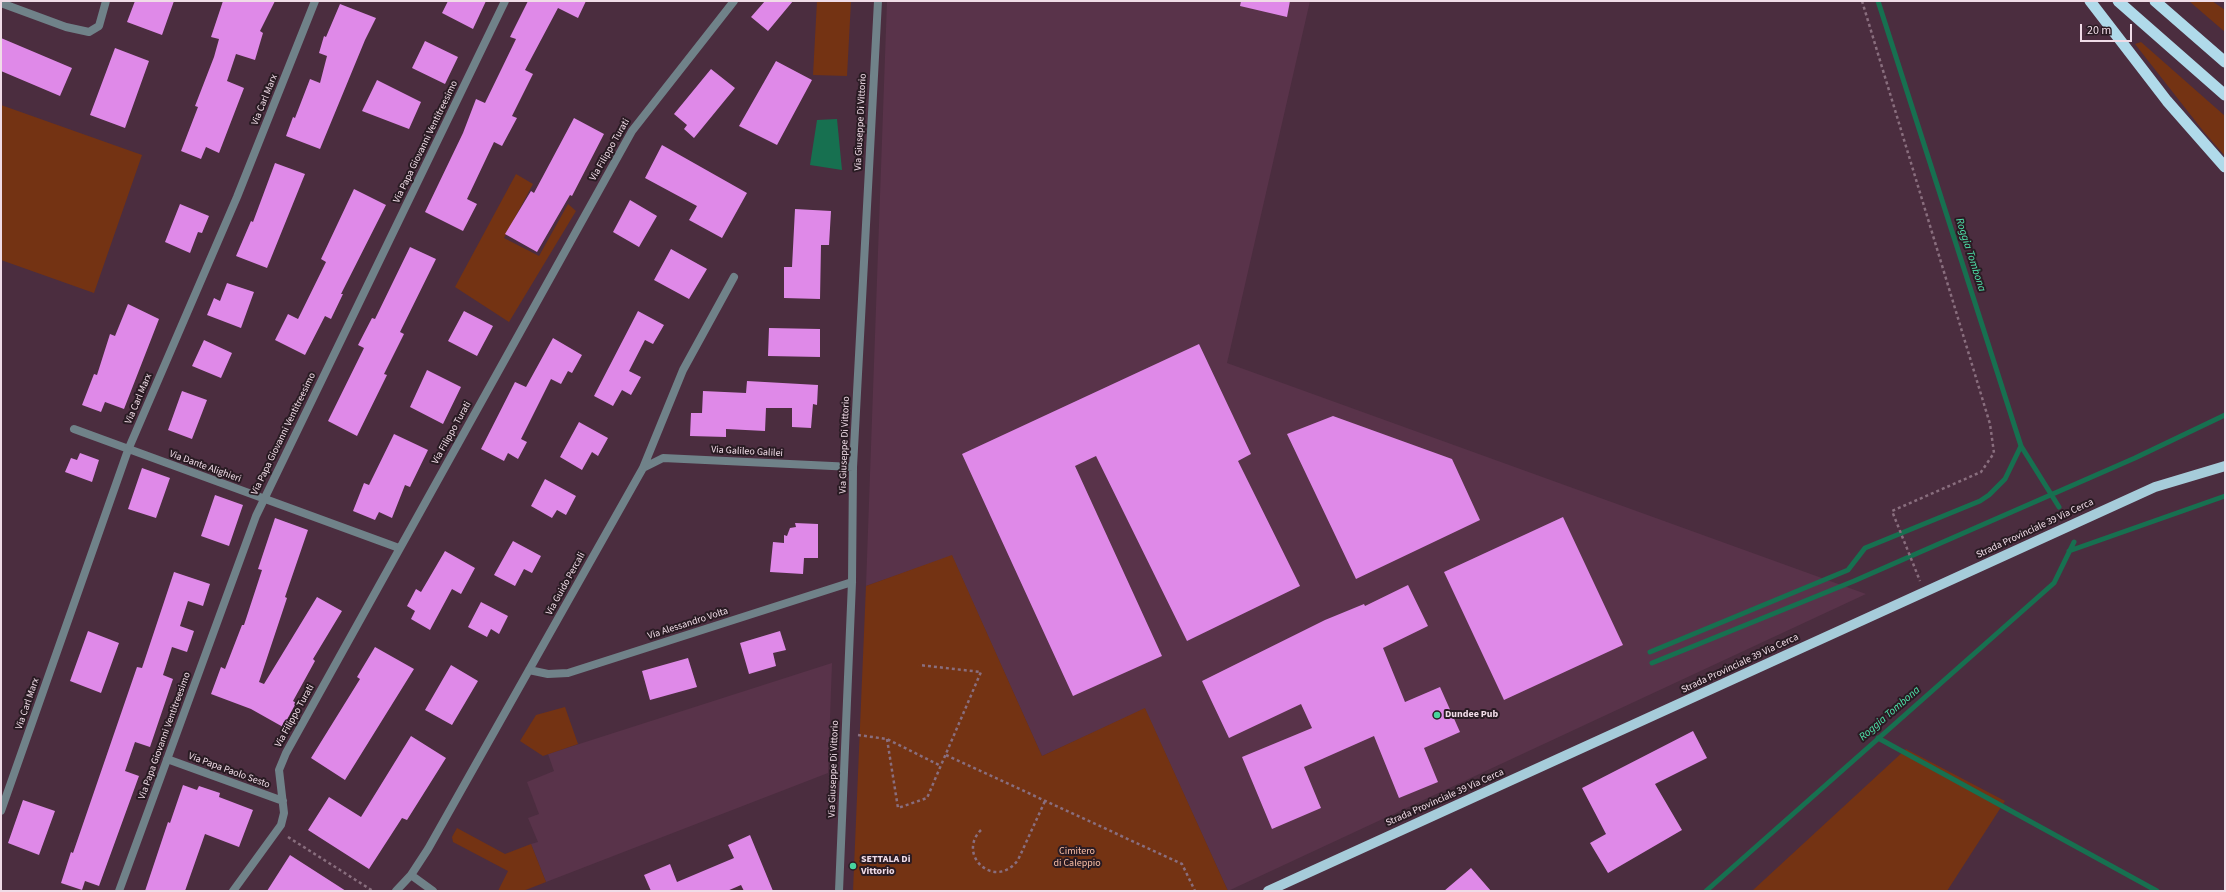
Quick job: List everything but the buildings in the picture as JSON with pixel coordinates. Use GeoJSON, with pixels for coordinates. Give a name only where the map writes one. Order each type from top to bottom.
{"type":"FeatureCollection","features":[{"type":"Feature","properties":{"kind":"highway"},"geometry":{"type":"LineString","coordinates":[[2090,1],[2180,117],[2225,167]]}},
{"type":"Feature","properties":{"kind":"highway"},"geometry":{"type":"LineString","coordinates":[[2118,1],[2225,96]]}},
{"type":"Feature","properties":{"kind":"highway"},"geometry":{"type":"LineString","coordinates":[[2155,1],[2225,62]]}},
{"type":"Feature","properties":{"kind":"main road","name":"Strada Provinciale 39 Via Cerca"},"geometry":{"type":"LineString","coordinates":[[1268,891],[2155,487],[2225,466]]}},
{"type":"Feature","properties":{"kind":"street"},"geometry":{"type":"LineString","coordinates":[[1,3],[66,27],[88,32],[99,26],[106,1]]}},
{"type":"Feature","properties":{"kind":"street","name":"Via Carl Marx"},"geometry":{"type":"LineString","coordinates":[[1,811],[128,450],[237,197],[315,1]]}},
{"type":"Feature","properties":{"kind":"street","name":"Via Papa Giovanni Ventitreesimo"},"geometry":{"type":"LineString","coordinates":[[119,891],[264,499],[505,1]]}},
{"type":"Feature","properties":{"kind":"street","name":"Via Filippo Turati"},"geometry":{"type":"LineString","coordinates":[[233,891],[277,833],[284,813],[278,780],[278,770],[286,753],[632,131],[734,1]]}},
{"type":"Feature","properties":{"kind":"street","name":"Via Giuseppe Di Vittorio"},"geometry":{"type":"LineString","coordinates":[[839,891],[852,582],[853,467],[878,1]]}},
{"type":"Feature","properties":{"kind":"street","name":"Via Guido Percali"},"geometry":{"type":"LineString","coordinates":[[396,891],[411,875],[428,849],[643,468],[683,370],[734,277]]}},
{"type":"Feature","properties":{"kind":"street","name":"Via Dante Alighieri"},"geometry":{"type":"LineString","coordinates":[[74,428],[128,450],[399,548]]}},
{"type":"Feature","properties":{"kind":"street","name":"Via Galileo Galilei"},"geometry":{"type":"LineString","coordinates":[[643,468],[663,458],[853,467]]}},
{"type":"Feature","properties":{"kind":"street","name":"Via Alessandro Volta"},"geometry":{"type":"LineString","coordinates":[[529,670],[548,674],[568,673],[852,582]]}},
{"type":"Feature","properties":{"kind":"street","name":"Via Papa Paolo Sesto"},"geometry":{"type":"LineString","coordinates":[[167,759],[283,801]]}},
{"type":"Feature","properties":{"kind":"street"},"geometry":{"type":"LineString","coordinates":[[411,875],[433,891]]}},
{"type":"Feature","properties":{"kind":"path"},"geometry":{"type":"LineString","coordinates":[[1862,1],[1990,424],[1994,453],[1981,472],[1892,511],[1924,592]]}},
{"type":"Feature","properties":{"kind":"path"},"geometry":{"type":"LineString","coordinates":[[887,739],[898,808],[927,798],[981,672],[920,665]]}},
{"type":"Feature","properties":{"kind":"path"},"geometry":{"type":"LineString","coordinates":[[846,734],[887,739],[941,766]]}},
{"type":"Feature","properties":{"kind":"path"},"geometry":{"type":"LineString","coordinates":[[946,755],[1182,864],[1195,891]]}},
{"type":"Feature","properties":{"kind":"path"},"geometry":{"type":"LineString","coordinates":[[981,830],[973,841],[973,852],[978,863],[985,869],[995,872],[1004,872],[1012,868],[1018,860],[1045,801]]}},
{"type":"Feature","properties":{"kind":"path"},"geometry":{"type":"LineString","coordinates":[[288,837],[373,891]]}},
{"type":"Feature","properties":{"kind":"shaded area"},"geometry":{"type":"Polygon","coordinates":[[[887,1],[1310,1],[1227,363],[1866,594],[1228,891],[1145,709],[1042,756],[952,556],[866,586],[887,1]]]}},
{"type":"Feature","properties":{"kind":"shaded area"},"geometry":{"type":"Polygon","coordinates":[[[837,119],[842,170],[810,165],[817,120],[837,119]]]}},
{"type":"Feature","properties":{"kind":"shaded area"},"geometry":{"type":"Polygon","coordinates":[[[832,663],[828,773],[546,882],[531,844],[538,842],[528,818],[539,814],[527,782],[554,771],[548,754],[832,663]]]}},
{"type":"Feature","properties":{"kind":"green space"},"geometry":{"type":"Polygon","coordinates":[[[817,1],[851,1],[847,76],[813,75],[817,1]]]}},
{"type":"Feature","properties":{"kind":"green space"},"geometry":{"type":"Polygon","coordinates":[[[2189,1],[2212,1],[2225,10],[2225,32],[2189,1]]]}},
{"type":"Feature","properties":{"kind":"green space"},"geometry":{"type":"Polygon","coordinates":[[[2141,42],[2225,116],[2225,156],[2204,132],[2135,44],[2141,42]]]}},
{"type":"Feature","properties":{"kind":"green space"},"geometry":{"type":"Polygon","coordinates":[[[1,105],[142,155],[94,293],[1,260],[1,105]]]}},
{"type":"Feature","properties":{"kind":"green space"},"geometry":{"type":"Polygon","coordinates":[[[516,174],[533,184],[504,238],[539,256],[568,204],[576,211],[509,322],[455,287],[516,174]]]}},
{"type":"Feature","properties":{"kind":"green space","name":"Cimitero di Caleppio"},"geometry":{"type":"Polygon","coordinates":[[[952,555],[1042,756],[1145,708],[1228,891],[853,891],[866,586],[952,555]]]}},
{"type":"Feature","properties":{"kind":"green space"},"geometry":{"type":"Polygon","coordinates":[[[565,707],[578,744],[543,756],[520,741],[536,715],[565,707]]]}},
{"type":"Feature","properties":{"kind":"green space"},"geometry":{"type":"Polygon","coordinates":[[[1906,749],[2005,801],[1947,891],[1752,891],[1906,749]]]}},
{"type":"Feature","properties":{"kind":"green space"},"geometry":{"type":"Polygon","coordinates":[[[457,828],[505,854],[531,844],[546,882],[523,891],[498,891],[508,871],[453,842],[452,837],[457,828]]]}},
{"type":"Feature","properties":{"kind":"waterway","name":"Roggia Tombona"},"geometry":{"type":"LineString","coordinates":[[1878,1],[2021,446],[2059,507]]}},
{"type":"Feature","properties":{"kind":"waterway"},"geometry":{"type":"LineString","coordinates":[[1652,663],[1854,581],[2135,458],[2225,415]]}},
{"type":"Feature","properties":{"kind":"waterway"},"geometry":{"type":"LineString","coordinates":[[1650,652],[1848,570],[1865,548],[1980,501],[1989,495],[2005,479],[2021,446]]}},
{"type":"Feature","properties":{"kind":"waterway"},"geometry":{"type":"LineString","coordinates":[[2069,551],[2225,496]]}},
{"type":"Feature","properties":{"kind":"waterway","name":"Roggia Tombona"},"geometry":{"type":"LineString","coordinates":[[1706,891],[2054,583],[2074,542]]}},
{"type":"Feature","properties":{"kind":"waterway"},"geometry":{"type":"LineString","coordinates":[[1878,738],[2157,891]]}},
{"type":"Feature","properties":{"kind":"place","name":"Dundee Pub"},"geometry":{"type":"Point","coordinates":[1437,715]}},
{"type":"Feature","properties":{"kind":"place","name":"SETTALA Di Vittorio"},"geometry":{"type":"Point","coordinates":[853,866]}}]}
